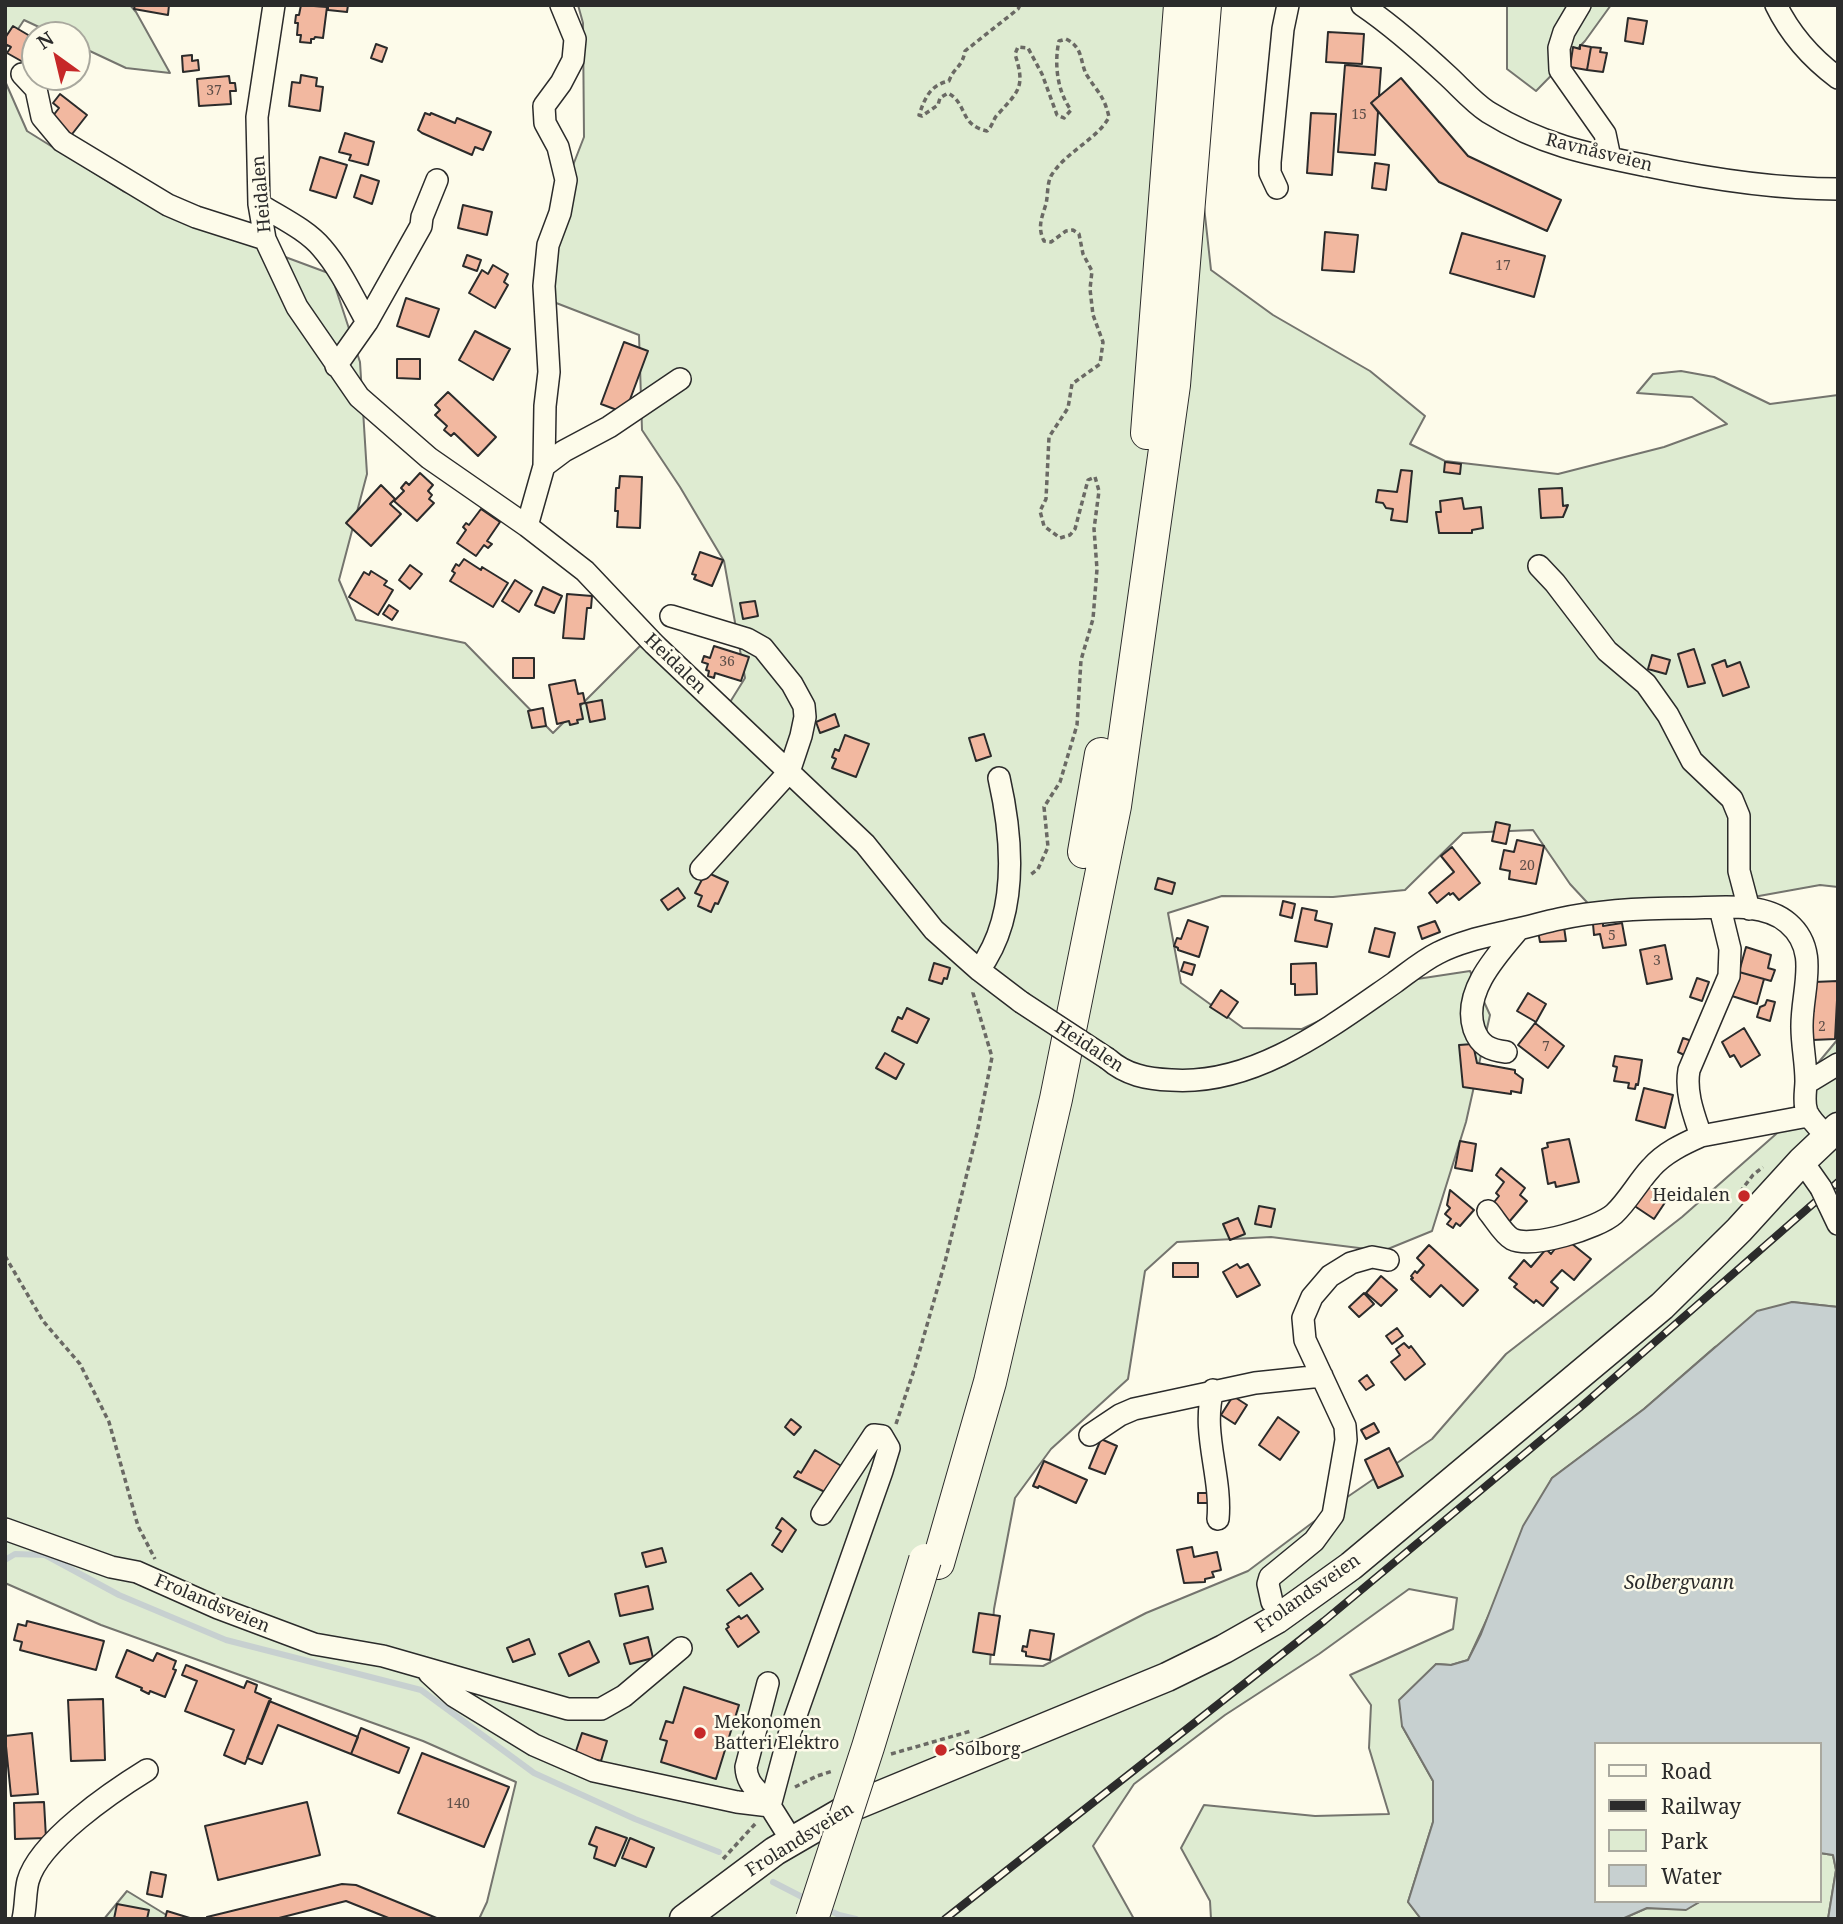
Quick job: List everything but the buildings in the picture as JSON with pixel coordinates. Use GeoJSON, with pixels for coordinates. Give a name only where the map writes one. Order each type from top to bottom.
{"type":"FeatureCollection","features":[{"type":"Feature","properties":{"kind":"highway"},"geometry":{"type":"LineString","coordinates":[[827,1919],[884,1741],[931,1562],[1040,1094],[1126,613],[1151,386],[1180,5]]}},
{"type":"Feature","properties":{"kind":"highway"},"geometry":{"type":"LineString","coordinates":[[812,1919],[990,1382],[1056,1099],[1115,806],[1174,386],[1205,5]]}},
{"type":"Feature","properties":{"kind":"main road","name":"Frolandsveien"},"geometry":{"type":"LineString","coordinates":[[684,1919],[792,1841],[849,1808],[1167,1677],[1277,1619],[1351,1566],[1662,1306],[1739,1230],[1802,1161],[1824,1126]]}},
{"type":"Feature","properties":{"kind":"street","name":"Heidalen"},"geometry":{"type":"LineString","coordinates":[[274,5],[257,117],[259,204],[265,239],[297,307],[359,397],[429,458],[585,570],[654,644],[865,844],[934,930],[979,970],[1021,1002],[1119,1069],[1146,1079],[1192,1082],[1218,1078],[1287,1052],[1341,1020],[1437,953],[1472,940],[1562,918],[1610,912],[1749,909],[1774,914],[1788,923],[1800,935],[1806,950],[1808,966],[1801,1025],[1806,1080],[1804,1104],[1824,1126]]}},
{"type":"Feature","properties":{"kind":"street"},"geometry":{"type":"LineString","coordinates":[[527,526],[544,466],[545,406],[549,372],[544,286],[548,245],[560,213],[566,180],[558,147],[545,123],[544,106],[561,83],[573,60],[575,39],[561,5]]}},
{"type":"Feature","properties":{"kind":"street"},"geometry":{"type":"LineString","coordinates":[[1277,188],[1270,173],[1270,162],[1283,29],[1288,5]]}},
{"type":"Feature","properties":{"kind":"street","name":"Ravnåsveien"},"geometry":{"type":"LineString","coordinates":[[1362,5],[1408,40],[1485,110],[1526,134],[1570,150],[1677,172],[1788,189],[1838,189]]}},
{"type":"Feature","properties":{"kind":"street"},"geometry":{"type":"LineString","coordinates":[[1580,5],[1564,32],[1559,48],[1560,70],[1605,134],[1610,159]]}},
{"type":"Feature","properties":{"kind":"street"},"geometry":{"type":"LineString","coordinates":[[1776,5],[1785,25],[1812,59],[1838,79]]}},
{"type":"Feature","properties":{"kind":"street"},"geometry":{"type":"LineString","coordinates":[[36,91],[42,117],[62,141],[168,205],[265,239]]}},
{"type":"Feature","properties":{"kind":"street"},"geometry":{"type":"LineString","coordinates":[[336,366],[367,322],[421,226],[422,217],[438,180]]}},
{"type":"Feature","properties":{"kind":"street"},"geometry":{"type":"LineString","coordinates":[[259,204],[309,236],[321,247],[367,322]]}},
{"type":"Feature","properties":{"kind":"street"},"geometry":{"type":"LineString","coordinates":[[544,466],[609,427],[680,379]]}},
{"type":"Feature","properties":{"kind":"street"},"geometry":{"type":"LineString","coordinates":[[1539,566],[1607,651],[1647,684],[1668,715],[1692,761],[1732,799],[1739,816],[1739,871],[1749,909]]}},
{"type":"Feature","properties":{"kind":"street"},"geometry":{"type":"LineString","coordinates":[[671,616],[747,639],[763,648],[802,699],[805,717],[789,772],[701,869]]}},
{"type":"Feature","properties":{"kind":"street"},"geometry":{"type":"LineString","coordinates":[[979,970],[998,936],[1006,910],[1009,854],[1006,810],[999,778]]}},
{"type":"Feature","properties":{"kind":"street"},"geometry":{"type":"LineString","coordinates":[[1701,1136],[1692,1111],[1688,1077],[1729,976],[1730,949],[1720,908]]}},
{"type":"Feature","properties":{"kind":"street"},"geometry":{"type":"LineString","coordinates":[[1506,1052],[1483,1046],[1476,1036],[1471,1020],[1471,1005],[1495,957],[1519,929]]}},
{"type":"Feature","properties":{"kind":"street"},"geometry":{"type":"LineString","coordinates":[[1806,1080],[1810,1082],[1838,1064]]}},
{"type":"Feature","properties":{"kind":"street"},"geometry":{"type":"LineString","coordinates":[[1488,1211],[1510,1238],[1523,1243],[1543,1241],[1607,1220],[1661,1158],[1701,1136],[1824,1126]]}},
{"type":"Feature","properties":{"kind":"street"},"geometry":{"type":"LineString","coordinates":[[1802,1161],[1824,1195],[1838,1224]]}},
{"type":"Feature","properties":{"kind":"street"},"geometry":{"type":"LineString","coordinates":[[1090,1435],[1134,1409],[1213,1390],[1322,1376],[1303,1329],[1303,1318],[1312,1297],[1330,1276],[1351,1263],[1372,1257],[1388,1260]]}},
{"type":"Feature","properties":{"kind":"street","name":"Frolandsveien"},"geometry":{"type":"LineString","coordinates":[[1272,1602],[1268,1584],[1270,1577],[1314,1541],[1334,1516],[1346,1440],[1345,1426],[1322,1376]]}},
{"type":"Feature","properties":{"kind":"street"},"geometry":{"type":"LineString","coordinates":[[1213,1390],[1209,1413],[1220,1503],[1218,1519]]}},
{"type":"Feature","properties":{"kind":"street"},"geometry":{"type":"LineString","coordinates":[[770,1806],[789,1735],[889,1448],[882,1436],[874,1435],[822,1514]]}},
{"type":"Feature","properties":{"kind":"street","name":"Frolandsveien"},"geometry":{"type":"LineString","coordinates":[[5,1529],[111,1567],[126,1569],[230,1613],[314,1644],[383,1656],[568,1709],[600,1709],[624,1696],[681,1648]]}},
{"type":"Feature","properties":{"kind":"street"},"geometry":{"type":"LineString","coordinates":[[421,1666],[454,1696],[534,1745],[594,1771],[737,1802],[770,1806]]}},
{"type":"Feature","properties":{"kind":"street"},"geometry":{"type":"LineString","coordinates":[[768,1684],[746,1767],[747,1778],[752,1786],[763,1794],[792,1841]]}},
{"type":"Feature","properties":{"kind":"street"},"geometry":{"type":"LineString","coordinates":[[23,1919],[29,1880],[40,1857],[93,1806],[147,1770]]}},
{"type":"Feature","properties":{"kind":"path"},"geometry":{"type":"LineString","coordinates":[[1008,883],[1021,882],[1038,869],[1048,847],[1044,807],[1060,782],[1077,724],[1081,660],[1093,619],[1097,569],[1094,529],[1099,491],[1095,477],[1088,480],[1075,529],[1070,535],[1060,538],[1041,521],[1040,511],[1046,499],[1049,437],[1068,408],[1072,384],[1100,364],[1103,342],[1093,315],[1090,289],[1092,271],[1083,254],[1079,234],[1073,230],[1066,231],[1051,242],[1044,241],[1040,218],[1046,204],[1050,178],[1075,148],[1105,126],[1110,117],[1098,88],[1086,75],[1084,63],[1074,42],[1066,38],[1059,41],[1056,54],[1060,88],[1071,110],[1064,118],[1057,115],[1042,74],[1028,48],[1018,47],[1015,54],[1020,86],[1011,102],[996,115],[987,131],[975,128],[955,96],[948,93],[940,98],[939,105],[922,116],[919,115],[924,100],[933,87],[949,81],[951,75],[963,64],[965,51],[1020,5]]}},
{"type":"Feature","properties":{"kind":"path"},"geometry":{"type":"LineString","coordinates":[[889,1448],[945,1262],[977,1133],[992,1056],[973,993],[979,970]]}},
{"type":"Feature","properties":{"kind":"path"},"geometry":{"type":"LineString","coordinates":[[1737,1196],[1753,1175],[1772,1160]]}},
{"type":"Feature","properties":{"kind":"path"},"geometry":{"type":"LineString","coordinates":[[5,1256],[43,1321],[80,1364],[109,1422],[138,1526],[169,1586]]}},
{"type":"Feature","properties":{"kind":"path"},"geometry":{"type":"LineString","coordinates":[[880,1757],[983,1727]]}},
{"type":"Feature","properties":{"kind":"path"},"geometry":{"type":"LineString","coordinates":[[719,1863],[770,1806],[817,1776],[842,1768]]}},
{"type":"Feature","properties":{"kind":"green space"},"geometry":{"type":"Polygon","coordinates":[[[5,5],[130,5],[170,73],[126,68],[91,52],[91,21],[24,20],[5,49],[5,5]]]}},
{"type":"Feature","properties":{"kind":"green space"},"geometry":{"type":"Polygon","coordinates":[[[578,5],[1200,5],[1199,161],[1211,270],[1273,315],[1370,371],[1425,416],[1410,444],[1445,461],[1558,474],[1664,447],[1727,424],[1692,397],[1637,393],[1653,374],[1681,371],[1714,377],[1770,404],[1838,395],[1838,887],[1820,885],[1709,905],[1596,912],[1570,884],[1533,830],[1463,833],[1405,890],[1333,897],[1222,896],[1168,913],[1181,983],[1243,1028],[1302,1029],[1404,981],[1470,971],[1490,1015],[1466,1122],[1432,1231],[1383,1251],[1271,1237],[1177,1242],[1145,1271],[1128,1379],[1051,1449],[1015,1498],[994,1609],[990,1664],[1043,1666],[1146,1613],[1248,1571],[1340,1502],[1432,1439],[1506,1354],[1682,1217],[1784,1127],[1813,1069],[1838,1039],[1838,1307],[1792,1302],[1715,1347],[1644,1409],[1552,1478],[1468,1660],[1451,1665],[1436,1664],[1402,1726],[1433,1781],[1433,1822],[1408,1902],[1421,1919],[1211,1919],[1210,1901],[1181,1848],[1204,1805],[1315,1816],[1389,1814],[1369,1748],[1371,1705],[1350,1675],[1453,1629],[1457,1598],[1409,1589],[1319,1654],[1225,1715],[1134,1784],[1093,1846],[1134,1919],[479,1919],[487,1902],[516,1782],[423,1741],[101,1625],[5,1583],[5,81],[27,131],[123,191],[226,235],[331,274],[360,362],[367,474],[339,580],[356,620],[465,643],[553,733],[640,646],[717,704],[727,707],[745,678],[724,561],[642,430],[639,335],[551,301],[544,240],[584,137],[583,23],[578,5]]]}},
{"type":"Feature","properties":{"kind":"green space"},"geometry":{"type":"Polygon","coordinates":[[[1507,5],[1611,5],[1585,41],[1536,91],[1507,69],[1507,5]]]}},
{"type":"Feature","properties":{"kind":"green space"},"geometry":{"type":"Polygon","coordinates":[[[1822,1853],[1833,1855],[1836,1870],[1828,1919],[1622,1919],[1647,1908],[1686,1909],[1697,1903],[1822,1903],[1822,1853]]]}},
{"type":"Feature","properties":{"kind":"green space"},"geometry":{"type":"Polygon","coordinates":[[[127,1891],[173,1919],[104,1919],[127,1891]]]}},
{"type":"Feature","properties":{"kind":"water","name":"Solbergvann"},"geometry":{"type":"Polygon","coordinates":[[[1792,1302],[1838,1307],[1838,1919],[1828,1919],[1836,1870],[1833,1855],[1822,1853],[1822,1742],[1594,1742],[1594,1903],[1698,1903],[1686,1910],[1647,1908],[1622,1919],[1421,1919],[1408,1902],[1433,1822],[1433,1781],[1402,1726],[1399,1700],[1436,1664],[1451,1665],[1468,1660],[1481,1634],[1523,1526],[1552,1478],[1644,1409],[1757,1311],[1792,1302]]]}},
{"type":"Feature","properties":{"kind":"waterway"},"geometry":{"type":"LineString","coordinates":[[5,1560],[15,1554],[45,1555],[119,1595],[226,1640],[421,1690],[534,1773],[635,1819],[719,1852]]}},
{"type":"Feature","properties":{"kind":"waterway"},"geometry":{"type":"LineString","coordinates":[[773,1882],[808,1900]]}},
{"type":"Feature","properties":{"kind":"waterway"},"geometry":{"type":"LineString","coordinates":[[824,1908],[856,1919]]}},
{"type":"Feature","properties":{"kind":"railway"},"geometry":{"type":"LineString","coordinates":[[945,1919],[1324,1621],[1583,1405],[1838,1182]]}},
{"type":"Feature","properties":{"kind":"place","name":"Heidalen"},"geometry":{"type":"Point","coordinates":[1744,1196]}},
{"type":"Feature","properties":{"kind":"place","name":"Mekonomen Batteri Elektro"},"geometry":{"type":"Point","coordinates":[700,1733]}},
{"type":"Feature","properties":{"kind":"place","name":"Solborg"},"geometry":{"type":"Point","coordinates":[941,1750]}}]}
